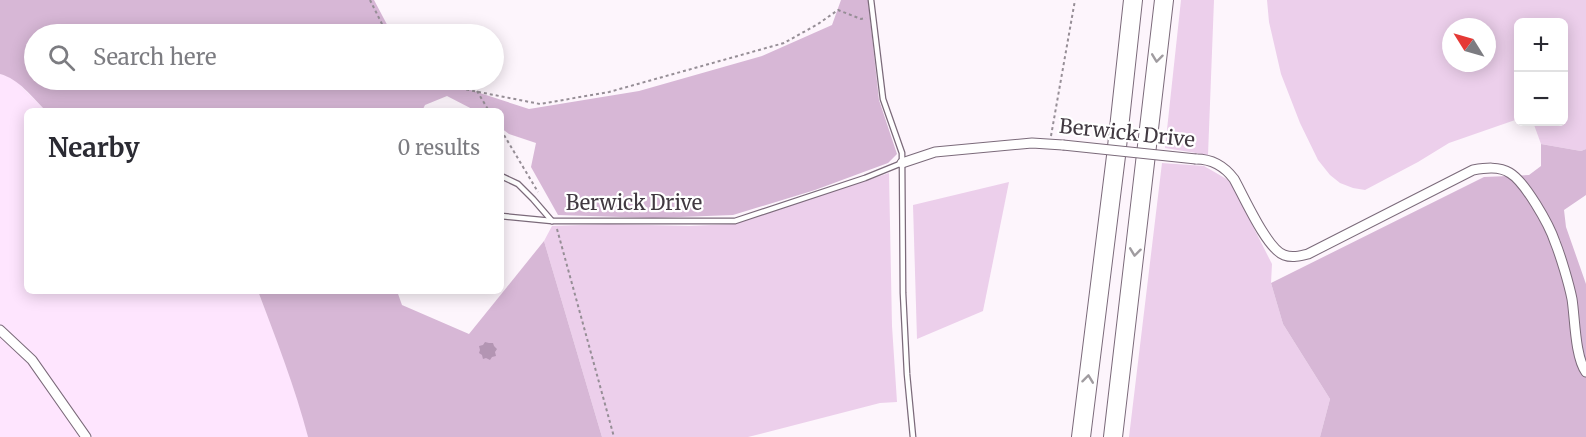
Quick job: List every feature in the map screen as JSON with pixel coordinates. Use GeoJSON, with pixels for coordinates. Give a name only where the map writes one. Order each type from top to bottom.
{"type":"FeatureCollection","features":[{"type":"Feature","properties":{"kind":"highway"},"geometry":{"type":"LineString","coordinates":[[1081,437],[1133,0]]}},
{"type":"Feature","properties":{"kind":"highway"},"geometry":{"type":"LineString","coordinates":[[1113,437],[1164,0]]}},
{"type":"Feature","properties":{"kind":"street","name":"Berwick Drive"},"geometry":{"type":"LineString","coordinates":[[902,163],[935,152],[1032,143],[1212,161],[1229,172],[1234,179],[1270,245],[1283,255],[1291,257],[1308,255],[1473,170],[1493,168],[1508,172],[1523,185],[1555,240],[1572,296],[1580,359],[1586,372]]}},
{"type":"Feature","properties":{"kind":"street"},"geometry":{"type":"LineString","coordinates":[[0,330],[32,360],[85,436]]}},
{"type":"Feature","properties":{"kind":"lane"},"geometry":{"type":"LineString","coordinates":[[872,0],[883,99],[902,153],[903,293],[913,437]]}},
{"type":"Feature","properties":{"kind":"lane","name":"Berwick Drive"},"geometry":{"type":"LineString","coordinates":[[504,216],[554,221],[735,221],[865,178],[902,163]]}},
{"type":"Feature","properties":{"kind":"lane"},"geometry":{"type":"LineString","coordinates":[[504,177],[519,184],[554,221]]}},
{"type":"Feature","properties":{"kind":"path"},"geometry":{"type":"LineString","coordinates":[[370,0],[382,24]]}},
{"type":"Feature","properties":{"kind":"path"},"geometry":{"type":"LineString","coordinates":[[1050,144],[1075,0]]}},
{"type":"Feature","properties":{"kind":"path"},"geometry":{"type":"LineString","coordinates":[[471,90],[540,104],[609,92],[784,44],[838,10],[861,19],[873,18]]}},
{"type":"Feature","properties":{"kind":"path"},"geometry":{"type":"LineString","coordinates":[[477,91],[487,108]]}},
{"type":"Feature","properties":{"kind":"path"},"geometry":{"type":"LineString","coordinates":[[504,135],[543,201]]}},
{"type":"Feature","properties":{"kind":"path"},"geometry":{"type":"LineString","coordinates":[[554,221],[614,437]]}},
{"type":"Feature","properties":{"kind":"shaded area"},"geometry":{"type":"Polygon","coordinates":[[[0,0],[374,0],[387,24],[24,24],[24,89],[7,76],[0,74],[0,0]]]}},
{"type":"Feature","properties":{"kind":"shaded area"},"geometry":{"type":"Polygon","coordinates":[[[841,0],[868,0],[879,100],[897,154],[888,163],[815,190],[733,215],[653,218],[558,215],[531,167],[536,143],[504,130],[504,108],[470,108],[447,96],[425,105],[424,108],[43,108],[26,90],[471,90],[529,109],[639,91],[762,56],[832,25],[841,0]]]}},
{"type":"Feature","properties":{"kind":"shaded area"},"geometry":{"type":"Polygon","coordinates":[[[1181,0],[1214,0],[1208,155],[1165,148],[1181,0]]]}},
{"type":"Feature","properties":{"kind":"shaded area"},"geometry":{"type":"Polygon","coordinates":[[[1267,0],[1586,0],[1586,149],[1581,151],[1541,144],[1534,126],[1568,126],[1568,18],[1514,18],[1514,120],[1449,143],[1365,190],[1340,183],[1318,160],[1300,123],[1281,74],[1269,22],[1267,0]]]}},
{"type":"Feature","properties":{"kind":"shaded area"},"geometry":{"type":"Polygon","coordinates":[[[0,74],[17,82],[43,108],[24,108],[24,294],[259,294],[283,357],[308,437],[0,437],[0,74]]]}},
{"type":"Feature","properties":{"kind":"shaded area"},"geometry":{"type":"Polygon","coordinates":[[[1541,144],[1581,151],[1586,149],[1586,195],[1564,210],[1566,227],[1586,284],[1586,437],[1320,437],[1330,399],[1283,324],[1271,283],[1484,177],[1529,175],[1541,166],[1541,144]]]}},
{"type":"Feature","properties":{"kind":"shaded area"},"geometry":{"type":"Polygon","coordinates":[[[1162,163],[1204,166],[1230,181],[1272,264],[1271,283],[1283,324],[1330,399],[1320,437],[1129,437],[1162,163]]]}},
{"type":"Feature","properties":{"kind":"shaded area"},"geometry":{"type":"Polygon","coordinates":[[[889,173],[892,326],[897,402],[880,403],[748,437],[602,437],[544,241],[552,226],[733,224],[889,173]]]}},
{"type":"Feature","properties":{"kind":"shaded area"},"geometry":{"type":"Polygon","coordinates":[[[1009,182],[983,311],[917,339],[913,205],[1009,182]]]}},
{"type":"Feature","properties":{"kind":"shaded area"},"geometry":{"type":"Polygon","coordinates":[[[544,241],[602,437],[308,437],[291,381],[259,294],[398,294],[402,305],[469,334],[501,294],[504,294],[504,291],[544,241]]]}},
{"type":"Feature","properties":{"kind":"shaded area"},"geometry":{"type":"Polygon","coordinates":[[[485,342],[493,343],[497,349],[496,356],[490,360],[483,359],[479,353],[479,346],[485,342]]]}}]}
